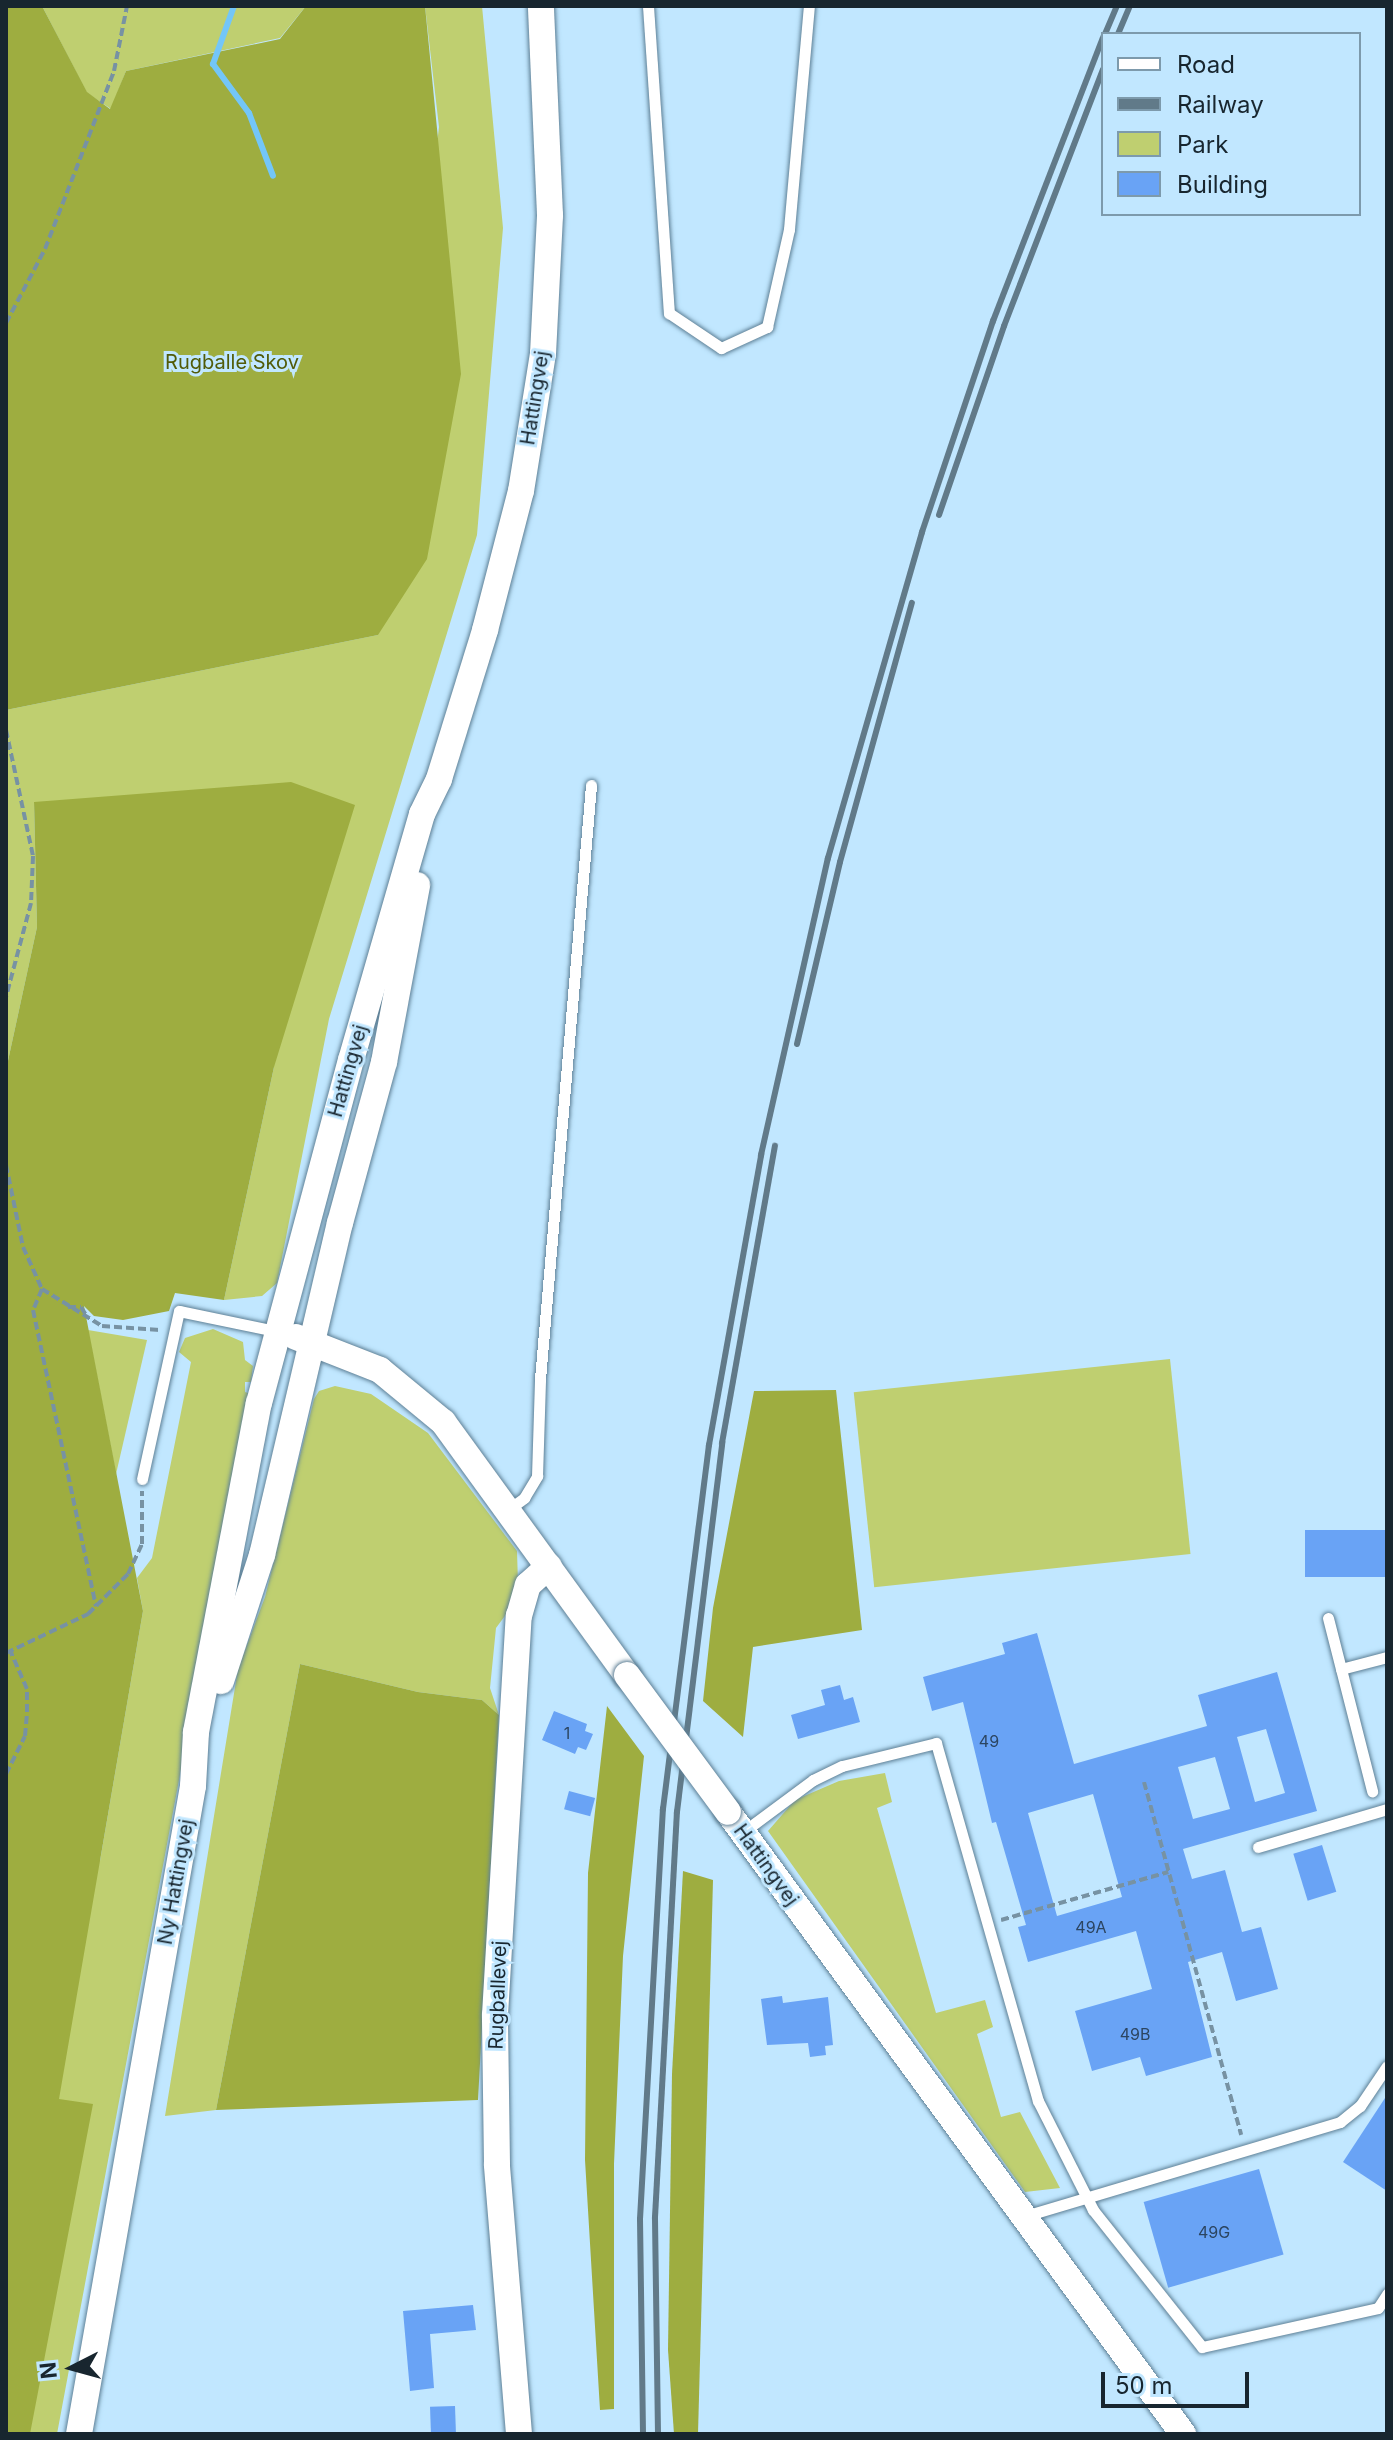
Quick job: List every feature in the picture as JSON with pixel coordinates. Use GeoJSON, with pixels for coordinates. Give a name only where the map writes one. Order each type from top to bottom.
{"type":"FeatureCollection","features":[{"type":"Feature","properties":{"kind":"street","name":"Hattingvej"},"geometry":{"type":"LineString","coordinates":[[193,1786],[232,1642],[262,1555],[311,1341],[384,1062],[439,779],[521,491],[543,354],[550,215],[541,6]]}},
{"type":"Feature","properties":{"kind":"street","name":"Hattingvej"},"geometry":{"type":"LineString","coordinates":[[439,779],[422,814],[276,1331],[311,1341],[380,1370],[443,1422],[1183,2434]]}},
{"type":"Feature","properties":{"kind":"street"},"geometry":{"type":"LineString","coordinates":[[311,1341],[299,1324],[299,1310],[342,1136],[351,1060]]}},
{"type":"Feature","properties":{"kind":"street","name":"Ny Hattingvej"},"geometry":{"type":"LineString","coordinates":[[79,2434],[193,1786],[202,1699],[276,1331]]}},
{"type":"Feature","properties":{"kind":"street","name":"Rugballevej"},"geometry":{"type":"LineString","coordinates":[[519,2434],[502,2252],[495,2015],[519,1616],[528,1585],[549,1566]]}},
{"type":"Feature","properties":{"kind":"lane"},"geometry":{"type":"LineString","coordinates":[[648,6],[669,313],[721,348],[767,327],[789,229],[809,6]]}},
{"type":"Feature","properties":{"kind":"lane"},"geometry":{"type":"LineString","coordinates":[[509,1509],[524,1498],[537,1476],[540,1379],[591,785]]}},
{"type":"Feature","properties":{"kind":"lane"},"geometry":{"type":"LineString","coordinates":[[142,1479],[179,1311],[276,1331]]}},
{"type":"Feature","properties":{"kind":"lane"},"geometry":{"type":"LineString","coordinates":[[1328,1618],[1372,1791]]}},
{"type":"Feature","properties":{"kind":"lane"},"geometry":{"type":"LineString","coordinates":[[1341,1669],[1387,1657]]}},
{"type":"Feature","properties":{"kind":"lane"},"geometry":{"type":"LineString","coordinates":[[735,1822],[842,1766],[936,1743],[1038,2101],[1086,2194],[1202,2347],[1378,2308],[1387,2294]]}},
{"type":"Feature","properties":{"kind":"lane"},"geometry":{"type":"LineString","coordinates":[[1258,1847],[1387,1809]]}},
{"type":"Feature","properties":{"kind":"lane"},"geometry":{"type":"LineString","coordinates":[[1024,2217],[1086,2194],[1340,2122],[1360,2106],[1387,2066]]}},
{"type":"Feature","properties":{"kind":"path"},"geometry":{"type":"LineString","coordinates":[[6,323],[45,249],[114,71],[127,6]]}},
{"type":"Feature","properties":{"kind":"path"},"geometry":{"type":"LineString","coordinates":[[6,733],[33,856],[31,903],[6,997]]}},
{"type":"Feature","properties":{"kind":"path"},"geometry":{"type":"LineString","coordinates":[[6,1165],[23,1247],[42,1289],[66,1307],[102,1326],[174,1330]]}},
{"type":"Feature","properties":{"kind":"path"},"geometry":{"type":"LineString","coordinates":[[42,1289],[33,1310],[96,1606]]}},
{"type":"Feature","properties":{"kind":"path"},"geometry":{"type":"LineString","coordinates":[[66,1307],[81,1307],[89,1320]]}},
{"type":"Feature","properties":{"kind":"path"},"geometry":{"type":"LineString","coordinates":[[6,1774],[25,1736],[27,1712],[27,1689],[8,1652],[96,1606],[128,1574],[142,1544],[142,1479]]}},
{"type":"Feature","properties":{"kind":"path"},"geometry":{"type":"LineString","coordinates":[[1144,1782],[1245,2149]]}},
{"type":"Feature","properties":{"kind":"path"},"geometry":{"type":"LineString","coordinates":[[988,1923],[1168,1872]]}},
{"type":"Feature","properties":{"kind":"green space","name":"Rugballe Skov"},"geometry":{"type":"Polygon","coordinates":[[[6,6],[42,6],[87,92],[110,109],[126,71],[280,39],[306,6],[425,6],[461,374],[427,559],[378,635],[6,710],[6,6]]]}},
{"type":"Feature","properties":{"kind":"green space"},"geometry":{"type":"Polygon","coordinates":[[[42,6],[306,6],[280,38],[126,71],[111,109],[87,93],[42,6]]]}},
{"type":"Feature","properties":{"kind":"green space"},"geometry":{"type":"Polygon","coordinates":[[[425,6],[482,6],[503,228],[477,535],[329,1019],[277,1283],[262,1296],[224,1300],[274,1067],[34,802],[37,927],[6,1070],[6,710],[378,635],[439,127],[425,6]]]}},
{"type":"Feature","properties":{"kind":"green space"},"geometry":{"type":"Polygon","coordinates":[[[291,782],[355,805],[274,1067],[224,1300],[175,1293],[169,1311],[123,1320],[94,1316],[84,1306],[143,1611],[59,2099],[93,2104],[30,2434],[6,2434],[6,1070],[37,927],[34,802],[291,782]]]}},
{"type":"Feature","properties":{"kind":"green space"},"geometry":{"type":"Polygon","coordinates":[[[213,1329],[243,1342],[245,1360],[253,1366],[251,1382],[245,1382],[245,1392],[251,1394],[57,2434],[6,2434],[6,1675],[100,1861],[143,1611],[137,1578],[152,1558],[191,1362],[179,1352],[185,1338],[213,1329]]]}},
{"type":"Feature","properties":{"kind":"green space"},"geometry":{"type":"Polygon","coordinates":[[[88,1330],[147,1340],[116,1474],[88,1330]]]}},
{"type":"Feature","properties":{"kind":"green space"},"geometry":{"type":"Polygon","coordinates":[[[1170,1359],[1190,1554],[874,1587],[854,1392],[1170,1359]]]}},
{"type":"Feature","properties":{"kind":"green space"},"geometry":{"type":"Polygon","coordinates":[[[335,1386],[371,1394],[428,1433],[517,1551],[518,1583],[510,1609],[496,1628],[490,1688],[499,1715],[482,1700],[418,1692],[300,1664],[216,2110],[165,2116],[238,1669],[265,1597],[314,1399],[319,1391],[335,1386]]]}},
{"type":"Feature","properties":{"kind":"green space"},"geometry":{"type":"Polygon","coordinates":[[[836,1390],[862,1630],[753,1647],[743,1737],[703,1701],[713,1608],[754,1391],[836,1390]]]}},
{"type":"Feature","properties":{"kind":"green space"},"geometry":{"type":"Polygon","coordinates":[[[300,1664],[418,1692],[482,1700],[499,1715],[478,2100],[216,2110],[300,1664]]]}},
{"type":"Feature","properties":{"kind":"green space"},"geometry":{"type":"Polygon","coordinates":[[[607,1706],[644,1756],[623,1956],[614,2164],[614,2409],[600,2410],[585,2160],[588,1873],[607,1706]]]}},
{"type":"Feature","properties":{"kind":"green space"},"geometry":{"type":"Polygon","coordinates":[[[885,1773],[892,1802],[877,1808],[936,2013],[985,2000],[993,2027],[977,2034],[1001,2117],[1020,2112],[1060,2188],[1025,2192],[768,1831],[795,1800],[839,1781],[885,1773]]]}},
{"type":"Feature","properties":{"kind":"green space"},"geometry":{"type":"Polygon","coordinates":[[[683,1871],[713,1880],[698,2434],[674,2434],[668,2350],[672,2074],[683,1871]]]}},
{"type":"Feature","properties":{"kind":"building"},"geometry":{"type":"Polygon","coordinates":[[[1305,1530],[1387,1530],[1387,1577],[1305,1577],[1305,1530]]]}},
{"type":"Feature","properties":{"kind":"building"},"geometry":{"type":"Polygon","coordinates":[[[1037,1633],[1074,1764],[1207,1726],[1198,1695],[1277,1672],[1317,1811],[1183,1849],[1192,1879],[1225,1870],[1242,1932],[1261,1927],[1278,1989],[1236,2001],[1222,1952],[1188,1962],[1212,2057],[1146,2076],[1140,2057],[1092,2071],[1075,2011],[1152,1989],[1136,1931],[1028,1962],[1018,1927],[1026,1925],[996,1822],[992,1823],[963,1702],[932,1711],[923,1677],[1005,1654],[1002,1643],[1037,1633]],[[1266,1729],[1237,1737],[1255,1802],[1285,1793],[1266,1729]],[[1215,1757],[1178,1767],[1193,1819],[1230,1809],[1215,1757]],[[1093,1794],[1028,1813],[1057,1916],[1122,1897],[1093,1794]]]}},
{"type":"Feature","properties":{"kind":"building"},"geometry":{"type":"Polygon","coordinates":[[[840,1685],[844,1700],[853,1697],[860,1722],[798,1739],[791,1715],[825,1705],[821,1690],[840,1685]]]}},
{"type":"Feature","properties":{"kind":"building"},"geometry":{"type":"Polygon","coordinates":[[[554,1711],[587,1724],[585,1731],[593,1734],[586,1750],[578,1747],[575,1754],[542,1740],[554,1711]]]}},
{"type":"Feature","properties":{"kind":"building"},"geometry":{"type":"Polygon","coordinates":[[[569,1791],[595,1798],[590,1816],[564,1809],[569,1791]]]}},
{"type":"Feature","properties":{"kind":"building"},"geometry":{"type":"Polygon","coordinates":[[[1322,1845],[1336,1892],[1308,1901],[1293,1854],[1322,1845]]]}},
{"type":"Feature","properties":{"kind":"building"},"geometry":{"type":"Polygon","coordinates":[[[782,1996],[783,2003],[828,1997],[833,2045],[825,2046],[826,2055],[810,2057],[808,2043],[767,2045],[761,1999],[782,1996]]]}},
{"type":"Feature","properties":{"kind":"building"},"geometry":{"type":"Polygon","coordinates":[[[1387,2095],[1387,2191],[1343,2162],[1387,2095]]]}},
{"type":"Feature","properties":{"kind":"building"},"geometry":{"type":"Polygon","coordinates":[[[1259,2169],[1284,2255],[1168,2288],[1144,2202],[1259,2169]]]}},
{"type":"Feature","properties":{"kind":"building"},"geometry":{"type":"Polygon","coordinates":[[[473,2305],[476,2330],[430,2334],[434,2388],[410,2391],[403,2311],[473,2305]]]}},
{"type":"Feature","properties":{"kind":"building"},"geometry":{"type":"Polygon","coordinates":[[[455,2406],[456,2434],[431,2434],[430,2407],[455,2406]]]}},
{"type":"Feature","properties":{"kind":"waterway"},"geometry":{"type":"LineString","coordinates":[[234,6],[213,64],[249,113],[273,176]]}},
{"type":"Feature","properties":{"kind":"railway"},"geometry":{"type":"LineString","coordinates":[[1106,32],[1117,6]]}},
{"type":"Feature","properties":{"kind":"railway"},"geometry":{"type":"LineString","coordinates":[[1119,32],[1130,6]]}},
{"type":"Feature","properties":{"kind":"railway"},"geometry":{"type":"LineString","coordinates":[[643,2434],[640,2219],[663,1809],[709,1445],[761,1155],[828,858],[922,532],[993,321],[1101,43]]}},
{"type":"Feature","properties":{"kind":"railway"},"geometry":{"type":"LineString","coordinates":[[939,515],[1004,326],[1101,74]]}},
{"type":"Feature","properties":{"kind":"railway"},"geometry":{"type":"LineString","coordinates":[[797,1044],[840,862],[912,603]]}},
{"type":"Feature","properties":{"kind":"railway"},"geometry":{"type":"LineString","coordinates":[[658,2434],[655,2217],[677,1812],[722,1443],[775,1146]]}}]}
